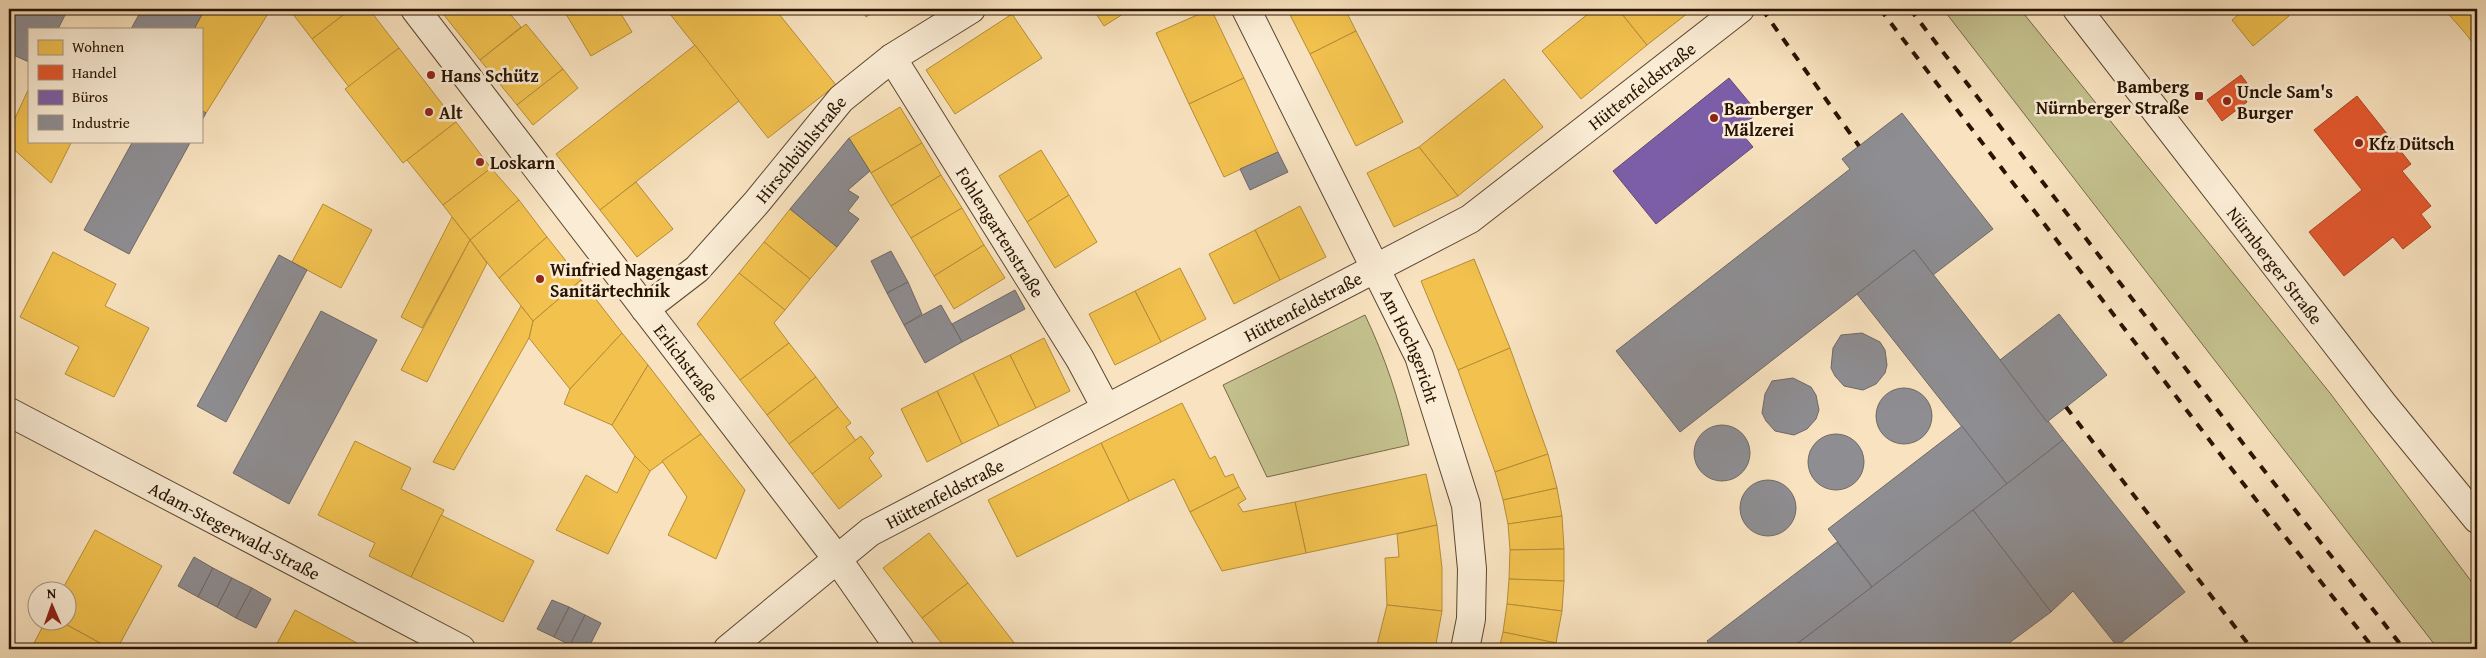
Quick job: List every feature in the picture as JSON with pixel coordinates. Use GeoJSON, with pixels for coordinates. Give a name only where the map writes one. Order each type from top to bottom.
{"type":"FeatureCollection","features":[{"type":"Feature","properties":{"kind":"street","name":"Erlichstraße"},"geometry":{"type":"LineString","coordinates":[[415,9],[838,560],[900,649]]}},
{"type":"Feature","properties":{"kind":"street","name":"Hirschbühlstraße"},"geometry":{"type":"LineString","coordinates":[[645,309],[697,269],[757,202],[841,99],[892,58],[971,9]]}},
{"type":"Feature","properties":{"kind":"street","name":"Am Hochgericht"},"geometry":{"type":"LineString","coordinates":[[1246,9],[1419,356],[1466,504],[1472,569],[1471,619],[1465,649]]}},
{"type":"Feature","properties":{"kind":"street","name":"Hüttenfeldstraße"},"geometry":{"type":"LineString","coordinates":[[728,649],[870,532],[1470,220],[1740,9]]}},
{"type":"Feature","properties":{"kind":"street","name":"Nürnberger Straße"},"geometry":{"type":"LineString","coordinates":[[2077,9],[2383,404],[2477,519]]}},
{"type":"Feature","properties":{"kind":"street","name":"Fohlengartenstraße"},"geometry":{"type":"LineString","coordinates":[[892,58],[1080,359],[1106,408]]}},
{"type":"Feature","properties":{"kind":"street","name":"Adam-Stegerwald-Straße"},"geometry":{"type":"LineString","coordinates":[[9,412],[461,649]]}},
{"type":"Feature","properties":{"kind":"shaded area"},"geometry":{"type":"Polygon","coordinates":[[[1943,9],[2020,9],[2330,393],[2477,589],[2477,649],[2438,649],[1943,9]]]}},
{"type":"Feature","properties":{"kind":"shaded area"},"geometry":{"type":"Polygon","coordinates":[[[1365,315],[1391,378],[1409,445],[1267,477],[1223,385],[1365,315]]]}},
{"type":"Feature","properties":{"kind":"building: Wohnen"},"geometry":{"type":"Polygon","coordinates":[[[205,9],[271,9],[206,113],[202,111],[202,28],[195,28],[205,9]]]}},
{"type":"Feature","properties":{"kind":"building: Wohnen"},"geometry":{"type":"Polygon","coordinates":[[[289,9],[351,9],[312,39],[289,9]]]}},
{"type":"Feature","properties":{"kind":"building: Wohnen"},"geometry":{"type":"Polygon","coordinates":[[[351,9],[369,9],[399,48],[349,87],[312,39],[351,9]]]}},
{"type":"Feature","properties":{"kind":"building: Wohnen"},"geometry":{"type":"Polygon","coordinates":[[[506,9],[521,27],[480,60],[440,10],[506,9]]]}},
{"type":"Feature","properties":{"kind":"building: Wohnen"},"geometry":{"type":"Polygon","coordinates":[[[563,9],[618,9],[632,32],[591,56],[563,9]]]}},
{"type":"Feature","properties":{"kind":"building: Wohnen"},"geometry":{"type":"Polygon","coordinates":[[[666,9],[775,9],[836,85],[768,138],[666,9]]]}},
{"type":"Feature","properties":{"kind":"building: Wohnen"},"geometry":{"type":"Polygon","coordinates":[[[861,9],[879,9],[866,17],[861,9]]]}},
{"type":"Feature","properties":{"kind":"building: Wohnen"},"geometry":{"type":"Polygon","coordinates":[[[1093,9],[1131,9],[1104,26],[1093,9]]]}},
{"type":"Feature","properties":{"kind":"building: Wohnen"},"geometry":{"type":"Polygon","coordinates":[[[1211,9],[1244,78],[1189,104],[1156,33],[1211,9]]]}},
{"type":"Feature","properties":{"kind":"building: Wohnen"},"geometry":{"type":"Polygon","coordinates":[[[1287,9],[1345,9],[1356,31],[1310,54],[1287,9]]]}},
{"type":"Feature","properties":{"kind":"building: Wohnen"},"geometry":{"type":"Polygon","coordinates":[[[1594,9],[1618,9],[1647,45],[1581,99],[1542,51],[1594,9]]]}},
{"type":"Feature","properties":{"kind":"building: Wohnen"},"geometry":{"type":"Polygon","coordinates":[[[1618,9],[1693,9],[1647,45],[1618,9]]]}},
{"type":"Feature","properties":{"kind":"building: Wohnen"},"geometry":{"type":"Polygon","coordinates":[[[2245,9],[2283,9],[2289,16],[2253,46],[2232,20],[2245,9]]]}},
{"type":"Feature","properties":{"kind":"building: Wohnen"},"geometry":{"type":"Polygon","coordinates":[[[2444,9],[2477,9],[2477,49],[2466,34],[2444,9]]]}},
{"type":"Feature","properties":{"kind":"building: Wohnen"},"geometry":{"type":"Polygon","coordinates":[[[1012,14],[1042,58],[955,114],[926,70],[1012,14]]]}},
{"type":"Feature","properties":{"kind":"building: Wohnen"},"geometry":{"type":"Polygon","coordinates":[[[526,24],[563,69],[517,105],[480,60],[526,24]]]}},
{"type":"Feature","properties":{"kind":"building: Wohnen"},"geometry":{"type":"Polygon","coordinates":[[[1356,31],[1403,122],[1356,146],[1310,54],[1356,31]]]}},
{"type":"Feature","properties":{"kind":"building: Wohnen"},"geometry":{"type":"Polygon","coordinates":[[[695,45],[739,101],[600,210],[556,154],[695,45]]]}},
{"type":"Feature","properties":{"kind":"building: Wohnen"},"geometry":{"type":"Polygon","coordinates":[[[399,48],[456,122],[403,163],[345,89],[399,48]]]}},
{"type":"Feature","properties":{"kind":"building: Wohnen"},"geometry":{"type":"Polygon","coordinates":[[[563,69],[578,88],[533,125],[517,105],[563,69]]]}},
{"type":"Feature","properties":{"kind":"building: Wohnen"},"geometry":{"type":"Polygon","coordinates":[[[1244,78],[1278,152],[1224,177],[1189,104],[1244,78]]]}},
{"type":"Feature","properties":{"kind":"building: Wohnen"},"geometry":{"type":"Polygon","coordinates":[[[1504,79],[1543,127],[1458,196],[1419,147],[1504,79]]]}},
{"type":"Feature","properties":{"kind":"building: Wohnen"},"geometry":{"type":"Polygon","coordinates":[[[28,90],[28,142],[72,142],[51,183],[9,145],[9,131],[28,90]]]}},
{"type":"Feature","properties":{"kind":"building: Wohnen"},"geometry":{"type":"Polygon","coordinates":[[[900,107],[922,143],[871,173],[849,138],[900,107]]]}},
{"type":"Feature","properties":{"kind":"building: Wohnen"},"geometry":{"type":"Polygon","coordinates":[[[456,122],[491,168],[443,205],[407,160],[456,122]]]}},
{"type":"Feature","properties":{"kind":"building: Wohnen"},"geometry":{"type":"Polygon","coordinates":[[[922,143],[941,175],[891,206],[871,173],[922,143]]]}},
{"type":"Feature","properties":{"kind":"building: Wohnen"},"geometry":{"type":"Polygon","coordinates":[[[1419,147],[1458,196],[1394,227],[1367,173],[1419,147]]]}},
{"type":"Feature","properties":{"kind":"building: Wohnen"},"geometry":{"type":"Polygon","coordinates":[[[1041,150],[1069,195],[1027,222],[999,176],[1041,150]]]}},
{"type":"Feature","properties":{"kind":"building: Wohnen"},"geometry":{"type":"Polygon","coordinates":[[[491,168],[519,200],[470,240],[443,205],[491,168]]]}},
{"type":"Feature","properties":{"kind":"building: Wohnen"},"geometry":{"type":"Polygon","coordinates":[[[941,175],[962,208],[911,238],[891,206],[941,175]]]}},
{"type":"Feature","properties":{"kind":"building: Wohnen"},"geometry":{"type":"Polygon","coordinates":[[[636,182],[673,229],[637,257],[600,210],[636,182]]]}},
{"type":"Feature","properties":{"kind":"building: Wohnen"},"geometry":{"type":"Polygon","coordinates":[[[1069,195],[1097,242],[1055,268],[1027,222],[1069,195]]]}},
{"type":"Feature","properties":{"kind":"building: Wohnen"},"geometry":{"type":"Polygon","coordinates":[[[519,200],[547,237],[499,278],[470,240],[519,200]]]}},
{"type":"Feature","properties":{"kind":"building: Wohnen"},"geometry":{"type":"Polygon","coordinates":[[[323,204],[372,230],[341,288],[292,262],[323,204]]]}},
{"type":"Feature","properties":{"kind":"building: Wohnen"},"geometry":{"type":"Polygon","coordinates":[[[1300,206],[1326,257],[1280,280],[1255,230],[1300,206]]]}},
{"type":"Feature","properties":{"kind":"building: Wohnen"},"geometry":{"type":"Polygon","coordinates":[[[962,208],[984,245],[934,276],[911,238],[962,208]]]}},
{"type":"Feature","properties":{"kind":"building: Wohnen"},"geometry":{"type":"Polygon","coordinates":[[[790,209],[837,247],[810,279],[764,242],[790,209]]]}},
{"type":"Feature","properties":{"kind":"building: Wohnen"},"geometry":{"type":"Polygon","coordinates":[[[452,217],[470,240],[422,328],[401,317],[452,217]]]}},
{"type":"Feature","properties":{"kind":"building: Wohnen"},"geometry":{"type":"Polygon","coordinates":[[[1255,230],[1280,280],[1234,304],[1209,254],[1255,230]]]}},
{"type":"Feature","properties":{"kind":"building: Wohnen","name":"Winfried Nagengast Sanitärtechnik"},"geometry":{"type":"Polygon","coordinates":[[[547,237],[581,280],[533,321],[499,278],[547,237]]]}},
{"type":"Feature","properties":{"kind":"building: Wohnen"},"geometry":{"type":"Polygon","coordinates":[[[470,240],[487,263],[427,382],[401,370],[470,240]]]}},
{"type":"Feature","properties":{"kind":"building: Wohnen"},"geometry":{"type":"Polygon","coordinates":[[[764,242],[810,279],[785,310],[739,273],[764,242]]]}},
{"type":"Feature","properties":{"kind":"building: Wohnen"},"geometry":{"type":"Polygon","coordinates":[[[984,245],[1005,278],[954,309],[934,276],[984,245]]]}},
{"type":"Feature","properties":{"kind":"building: Wohnen"},"geometry":{"type":"Polygon","coordinates":[[[53,252],[116,284],[105,306],[149,328],[114,397],[65,374],[79,347],[20,317],[53,252]]]}},
{"type":"Feature","properties":{"kind":"building: Wohnen"},"geometry":{"type":"Polygon","coordinates":[[[1474,259],[1510,348],[1458,370],[1421,281],[1474,259]]]}},
{"type":"Feature","properties":{"kind":"building: Wohnen"},"geometry":{"type":"Polygon","coordinates":[[[1180,268],[1206,319],[1161,342],[1135,291],[1180,268]]]}},
{"type":"Feature","properties":{"kind":"building: Wohnen"},"geometry":{"type":"Polygon","coordinates":[[[739,273],[785,310],[774,323],[789,343],[740,380],[697,324],[739,273]]]}},
{"type":"Feature","properties":{"kind":"building: Wohnen"},"geometry":{"type":"Polygon","coordinates":[[[581,280],[622,333],[570,389],[529,338],[533,321],[581,280]]]}},
{"type":"Feature","properties":{"kind":"building: Wohnen"},"geometry":{"type":"Polygon","coordinates":[[[1135,291],[1161,342],[1115,365],[1089,314],[1135,291]]]}},
{"type":"Feature","properties":{"kind":"building: Wohnen"},"geometry":{"type":"Polygon","coordinates":[[[521,306],[533,321],[529,338],[454,470],[433,462],[521,306]]]}},
{"type":"Feature","properties":{"kind":"building: Wohnen"},"geometry":{"type":"Polygon","coordinates":[[[622,333],[648,365],[612,425],[564,404],[570,389],[622,333]]]}},
{"type":"Feature","properties":{"kind":"building: Wohnen"},"geometry":{"type":"Polygon","coordinates":[[[1044,338],[1070,391],[1036,408],[1010,355],[1044,338]]]}},
{"type":"Feature","properties":{"kind":"building: Wohnen"},"geometry":{"type":"Polygon","coordinates":[[[789,343],[816,377],[767,415],[740,380],[789,343]]]}},
{"type":"Feature","properties":{"kind":"building: Wohnen"},"geometry":{"type":"Polygon","coordinates":[[[1510,348],[1548,454],[1495,472],[1458,370],[1510,348]]]}},
{"type":"Feature","properties":{"kind":"building: Wohnen"},"geometry":{"type":"Polygon","coordinates":[[[1010,355],[1036,408],[999,426],[973,373],[1010,355]]]}},
{"type":"Feature","properties":{"kind":"building: Wohnen"},"geometry":{"type":"Polygon","coordinates":[[[648,365],[701,434],[650,471],[635,456],[612,425],[648,365]]]}},
{"type":"Feature","properties":{"kind":"building: Wohnen"},"geometry":{"type":"Polygon","coordinates":[[[973,373],[999,426],[962,444],[937,391],[973,373]]]}},
{"type":"Feature","properties":{"kind":"building: Wohnen"},"geometry":{"type":"Polygon","coordinates":[[[816,377],[838,407],[789,444],[767,415],[816,377]]]}},
{"type":"Feature","properties":{"kind":"building: Wohnen"},"geometry":{"type":"Polygon","coordinates":[[[937,391],[962,444],[927,462],[901,409],[937,391]]]}},
{"type":"Feature","properties":{"kind":"building: Wohnen"},"geometry":{"type":"Polygon","coordinates":[[[1182,403],[1210,459],[1215,456],[1225,477],[1233,474],[1239,487],[1190,512],[1174,479],[1129,501],[1101,443],[1182,403]]]}},
{"type":"Feature","properties":{"kind":"building: Wohnen"},"geometry":{"type":"Polygon","coordinates":[[[838,407],[851,423],[846,427],[856,441],[812,474],[789,444],[838,407]]]}},
{"type":"Feature","properties":{"kind":"building: Wohnen"},"geometry":{"type":"Polygon","coordinates":[[[701,434],[745,490],[716,559],[668,535],[687,497],[662,461],[701,434]]]}},
{"type":"Feature","properties":{"kind":"building: Wohnen"},"geometry":{"type":"Polygon","coordinates":[[[861,436],[874,453],[869,458],[882,476],[839,509],[812,474],[861,436]]]}},
{"type":"Feature","properties":{"kind":"building: Wohnen"},"geometry":{"type":"Polygon","coordinates":[[[355,441],[411,468],[401,489],[444,510],[411,577],[369,556],[375,543],[318,515],[355,441]]]}},
{"type":"Feature","properties":{"kind":"building: Wohnen"},"geometry":{"type":"Polygon","coordinates":[[[1101,443],[1129,501],[1017,557],[988,500],[1101,443]]]}},
{"type":"Feature","properties":{"kind":"building: Wohnen"},"geometry":{"type":"Polygon","coordinates":[[[1548,454],[1557,488],[1503,500],[1495,472],[1548,454]]]}},
{"type":"Feature","properties":{"kind":"building: Wohnen"},"geometry":{"type":"Polygon","coordinates":[[[635,456],[650,471],[608,554],[556,530],[586,475],[617,493],[635,456]]]}},
{"type":"Feature","properties":{"kind":"building: Wohnen"},"geometry":{"type":"Polygon","coordinates":[[[1426,474],[1437,525],[1306,553],[1295,502],[1426,474]]]}},
{"type":"Feature","properties":{"kind":"building: Wohnen"},"geometry":{"type":"Polygon","coordinates":[[[1239,487],[1246,499],[1238,504],[1243,512],[1295,502],[1306,553],[1222,571],[1190,512],[1239,487]]]}},
{"type":"Feature","properties":{"kind":"building: Wohnen"},"geometry":{"type":"Polygon","coordinates":[[[1557,488],[1562,516],[1508,524],[1503,500],[1557,488]]]}},
{"type":"Feature","properties":{"kind":"building: Wohnen"},"geometry":{"type":"Polygon","coordinates":[[[441,515],[534,561],[503,622],[411,577],[441,515]]]}},
{"type":"Feature","properties":{"kind":"building: Wohnen"},"geometry":{"type":"Polygon","coordinates":[[[1562,516],[1564,549],[1510,550],[1508,524],[1562,516]]]}},
{"type":"Feature","properties":{"kind":"building: Wohnen"},"geometry":{"type":"Polygon","coordinates":[[[1437,525],[1442,568],[1442,611],[1387,605],[1385,558],[1399,557],[1397,534],[1437,525]]]}},
{"type":"Feature","properties":{"kind":"building: Wohnen"},"geometry":{"type":"Polygon","coordinates":[[[95,530],[162,566],[117,649],[111,649],[76,630],[78,630],[78,580],[68,580],[95,530]]]}},
{"type":"Feature","properties":{"kind":"building: Wohnen"},"geometry":{"type":"Polygon","coordinates":[[[929,533],[968,583],[922,618],[883,568],[929,533]]]}},
{"type":"Feature","properties":{"kind":"building: Wohnen"},"geometry":{"type":"Polygon","coordinates":[[[1564,549],[1564,581],[1509,579],[1510,550],[1564,549]]]}},
{"type":"Feature","properties":{"kind":"building: Wohnen"},"geometry":{"type":"Polygon","coordinates":[[[1509,579],[1564,581],[1562,611],[1507,604],[1509,579]]]}},
{"type":"Feature","properties":{"kind":"building: Wohnen"},"geometry":{"type":"Polygon","coordinates":[[[968,583],[1015,644],[1008,649],[946,649],[922,618],[968,583]]]}},
{"type":"Feature","properties":{"kind":"building: Wohnen"},"geometry":{"type":"Polygon","coordinates":[[[1507,604],[1562,611],[1556,643],[1503,632],[1507,604]]]}},
{"type":"Feature","properties":{"kind":"building: Wohnen"},"geometry":{"type":"Polygon","coordinates":[[[1387,605],[1442,611],[1435,649],[1376,649],[1387,605]]]}},
{"type":"Feature","properties":{"kind":"building: Wohnen"},"geometry":{"type":"Polygon","coordinates":[[[295,610],[357,643],[354,649],[274,649],[295,610]]]}},
{"type":"Feature","properties":{"kind":"building: Wohnen"},"geometry":{"type":"Polygon","coordinates":[[[41,630],[76,630],[111,649],[31,649],[41,630]]]}},
{"type":"Feature","properties":{"kind":"building: Wohnen"},"geometry":{"type":"Polygon","coordinates":[[[1503,632],[1556,643],[1555,649],[1499,649],[1503,632]]]}},
{"type":"Feature","properties":{"kind":"building: Wohnen"},"geometry":{"type":"Polygon","coordinates":[[[1015,644],[1019,649],[1008,649],[1015,644]]]}},
{"type":"Feature","properties":{"kind":"building: Handel"},"geometry":{"type":"Polygon","coordinates":[[[2241,75],[2247,83],[2238,89],[2247,102],[2222,121],[2207,100],[2241,75]]]}},
{"type":"Feature","properties":{"kind":"building: Handel"},"geometry":{"type":"Polygon","coordinates":[[[2357,96],[2411,164],[2402,171],[2431,206],[2421,214],[2431,227],[2403,249],[2393,237],[2344,276],[2309,232],[2362,190],[2314,130],[2357,96]]]}},
{"type":"Feature","properties":{"kind":"building: Büros"},"geometry":{"type":"Polygon","coordinates":[[[1729,78],[1758,113],[1738,129],[1753,147],[1656,224],[1613,171],[1729,78]]]}},
{"type":"Feature","properties":{"kind":"building: Industrie"},"geometry":{"type":"Polygon","coordinates":[[[9,9],[68,9],[58,28],[28,28],[28,62],[9,53],[9,9]]]}},
{"type":"Feature","properties":{"kind":"building: Industrie"},"geometry":{"type":"Polygon","coordinates":[[[142,9],[205,9],[195,28],[132,28],[142,9]]]}},
{"type":"Feature","properties":{"kind":"building: Industrie"},"geometry":{"type":"Polygon","coordinates":[[[202,111],[206,113],[202,120],[202,111]]]}},
{"type":"Feature","properties":{"kind":"building: Industrie"},"geometry":{"type":"Polygon","coordinates":[[[1902,113],[1993,229],[1933,275],[1914,250],[1680,432],[1616,351],[1850,169],[1842,159],[1902,113]]]}},
{"type":"Feature","properties":{"kind":"building: Industrie"},"geometry":{"type":"Polygon","coordinates":[[[849,138],[870,171],[848,190],[859,197],[848,211],[859,219],[837,247],[790,209],[849,138]]]}},
{"type":"Feature","properties":{"kind":"building: Industrie"},"geometry":{"type":"Polygon","coordinates":[[[132,142],[190,142],[129,254],[84,230],[132,142]]]}},
{"type":"Feature","properties":{"kind":"building: Industrie"},"geometry":{"type":"Polygon","coordinates":[[[1278,152],[1288,172],[1250,190],[1240,169],[1278,152]]]}},
{"type":"Feature","properties":{"kind":"building: Industrie"},"geometry":{"type":"Polygon","coordinates":[[[1914,250],[2063,440],[2007,484],[1857,294],[1914,250]]]}},
{"type":"Feature","properties":{"kind":"building: Industrie"},"geometry":{"type":"Polygon","coordinates":[[[891,251],[908,282],[887,293],[871,261],[891,251]]]}},
{"type":"Feature","properties":{"kind":"building: Industrie"},"geometry":{"type":"Polygon","coordinates":[[[279,255],[307,270],[226,422],[197,406],[279,255]]]}},
{"type":"Feature","properties":{"kind":"building: Industrie"},"geometry":{"type":"Polygon","coordinates":[[[908,282],[922,314],[904,325],[887,293],[908,282]]]}},
{"type":"Feature","properties":{"kind":"building: Industrie"},"geometry":{"type":"Polygon","coordinates":[[[1015,290],[1025,309],[962,342],[952,324],[1015,290]]]}},
{"type":"Feature","properties":{"kind":"building: Industrie"},"geometry":{"type":"Polygon","coordinates":[[[941,305],[962,342],[925,363],[904,325],[941,305]]]}},
{"type":"Feature","properties":{"kind":"building: Industrie"},"geometry":{"type":"Polygon","coordinates":[[[321,311],[377,340],[289,504],[233,473],[321,311]]]}},
{"type":"Feature","properties":{"kind":"building: Industrie"},"geometry":{"type":"Polygon","coordinates":[[[2059,314],[2107,375],[2047,422],[2000,360],[2059,314]]]}},
{"type":"Feature","properties":{"kind":"building: Industrie"},"geometry":{"type":"Polygon","coordinates":[[[1862,333],[1880,342],[1885,350],[1887,365],[1885,373],[1876,384],[1863,390],[1844,386],[1831,368],[1833,348],[1841,335],[1862,333]]]}},
{"type":"Feature","properties":{"kind":"building: Industrie"},"geometry":{"type":"Polygon","coordinates":[[[1793,378],[1811,387],[1816,395],[1819,410],[1816,419],[1807,429],[1794,435],[1775,431],[1762,413],[1765,394],[1772,381],[1793,378]]]}},
{"type":"Feature","properties":{"kind":"building: Industrie"},"geometry":{"type":"Polygon","coordinates":[[[1899,388],[1909,388],[1924,396],[1930,405],[1932,416],[1930,427],[1924,436],[1909,444],[1899,444],[1888,439],[1881,432],[1876,421],[1876,411],[1881,400],[1888,393],[1899,388]]]}},
{"type":"Feature","properties":{"kind":"building: Industrie"},"geometry":{"type":"Polygon","coordinates":[[[1722,425],[1733,427],[1742,433],[1748,442],[1750,453],[1748,464],[1742,473],[1733,479],[1722,481],[1711,479],[1702,473],[1696,464],[1694,453],[1696,442],[1702,433],[1711,427],[1722,425]]]}},
{"type":"Feature","properties":{"kind":"building: Industrie"},"geometry":{"type":"Polygon","coordinates":[[[1962,426],[2007,484],[1872,587],[1828,529],[1962,426]]]}},
{"type":"Feature","properties":{"kind":"building: Industrie"},"geometry":{"type":"Polygon","coordinates":[[[1831,434],[1841,434],[1856,442],[1862,451],[1864,462],[1862,473],[1856,482],[1841,490],[1831,490],[1820,485],[1813,478],[1808,467],[1808,457],[1813,446],[1820,439],[1831,434]]]}},
{"type":"Feature","properties":{"kind":"building: Industrie"},"geometry":{"type":"Polygon","coordinates":[[[2063,440],[2185,592],[2117,646],[2073,591],[2051,612],[1973,510],[2063,440]]]}},
{"type":"Feature","properties":{"kind":"building: Industrie"},"geometry":{"type":"Polygon","coordinates":[[[1768,480],[1779,482],[1788,488],[1794,497],[1796,508],[1794,519],[1788,528],[1779,534],[1768,536],[1757,534],[1748,528],[1742,519],[1740,508],[1742,497],[1748,488],[1757,482],[1768,480]]]}},
{"type":"Feature","properties":{"kind":"building: Industrie"},"geometry":{"type":"Polygon","coordinates":[[[1973,510],[2051,612],[2001,649],[1790,649],[1973,510]]]}},
{"type":"Feature","properties":{"kind":"building: Industrie"},"geometry":{"type":"Polygon","coordinates":[[[1837,542],[1872,587],[1790,649],[1714,649],[1707,641],[1837,542]]]}},
{"type":"Feature","properties":{"kind":"building: Industrie"},"geometry":{"type":"Polygon","coordinates":[[[194,557],[213,568],[198,597],[178,586],[194,557]]]}},
{"type":"Feature","properties":{"kind":"building: Industrie"},"geometry":{"type":"Polygon","coordinates":[[[213,568],[232,578],[217,607],[198,597],[213,568]]]}},
{"type":"Feature","properties":{"kind":"building: Industrie"},"geometry":{"type":"Polygon","coordinates":[[[232,578],[252,588],[236,618],[217,607],[232,578]]]}},
{"type":"Feature","properties":{"kind":"building: Industrie"},"geometry":{"type":"Polygon","coordinates":[[[252,588],[271,599],[256,628],[236,618],[252,588]]]}},
{"type":"Feature","properties":{"kind":"building: Industrie"},"geometry":{"type":"Polygon","coordinates":[[[552,600],[569,607],[554,637],[537,629],[552,600]]]}},
{"type":"Feature","properties":{"kind":"building: Industrie"},"geometry":{"type":"Polygon","coordinates":[[[569,607],[585,615],[570,645],[554,637],[569,607]]]}},
{"type":"Feature","properties":{"kind":"building: Industrie"},"geometry":{"type":"Polygon","coordinates":[[[585,615],[601,623],[588,649],[578,649],[570,645],[585,615]]]}},
{"type":"Feature","properties":{"kind":"railway"},"geometry":{"type":"LineString","coordinates":[[1762,9],[1859,146]]}},
{"type":"Feature","properties":{"kind":"railway"},"geometry":{"type":"LineString","coordinates":[[1880,9],[2227,463],[2374,649]]}},
{"type":"Feature","properties":{"kind":"railway"},"geometry":{"type":"LineString","coordinates":[[1910,9],[2245,446],[2404,649]]}},
{"type":"Feature","properties":{"kind":"railway"},"geometry":{"type":"LineString","coordinates":[[2066,407],[2252,649]]}},
{"type":"Feature","properties":{"kind":"place","name":"Hans Schütz"},"geometry":{"type":"Point","coordinates":[431,75]}},
{"type":"Feature","properties":{"kind":"place","name":"Bamberg Nürnberger Straße"},"geometry":{"type":"Point","coordinates":[2199,96]}},
{"type":"Feature","properties":{"kind":"place","name":"Uncle Sam's Burger"},"geometry":{"type":"Point","coordinates":[2227,101]}},
{"type":"Feature","properties":{"kind":"place","name":"Alt"},"geometry":{"type":"Point","coordinates":[429,112]}},
{"type":"Feature","properties":{"kind":"place","name":"Bamberger Mälzerei"},"geometry":{"type":"Point","coordinates":[1714,118]}},
{"type":"Feature","properties":{"kind":"place","name":"Kfz Dütsch"},"geometry":{"type":"Point","coordinates":[2359,143]}},
{"type":"Feature","properties":{"kind":"place","name":"Loskarn"},"geometry":{"type":"Point","coordinates":[480,162]}},
{"type":"Feature","properties":{"kind":"place","name":"Winfried Nagengast Sanitärtechnik"},"geometry":{"type":"Point","coordinates":[540,279]}}]}
